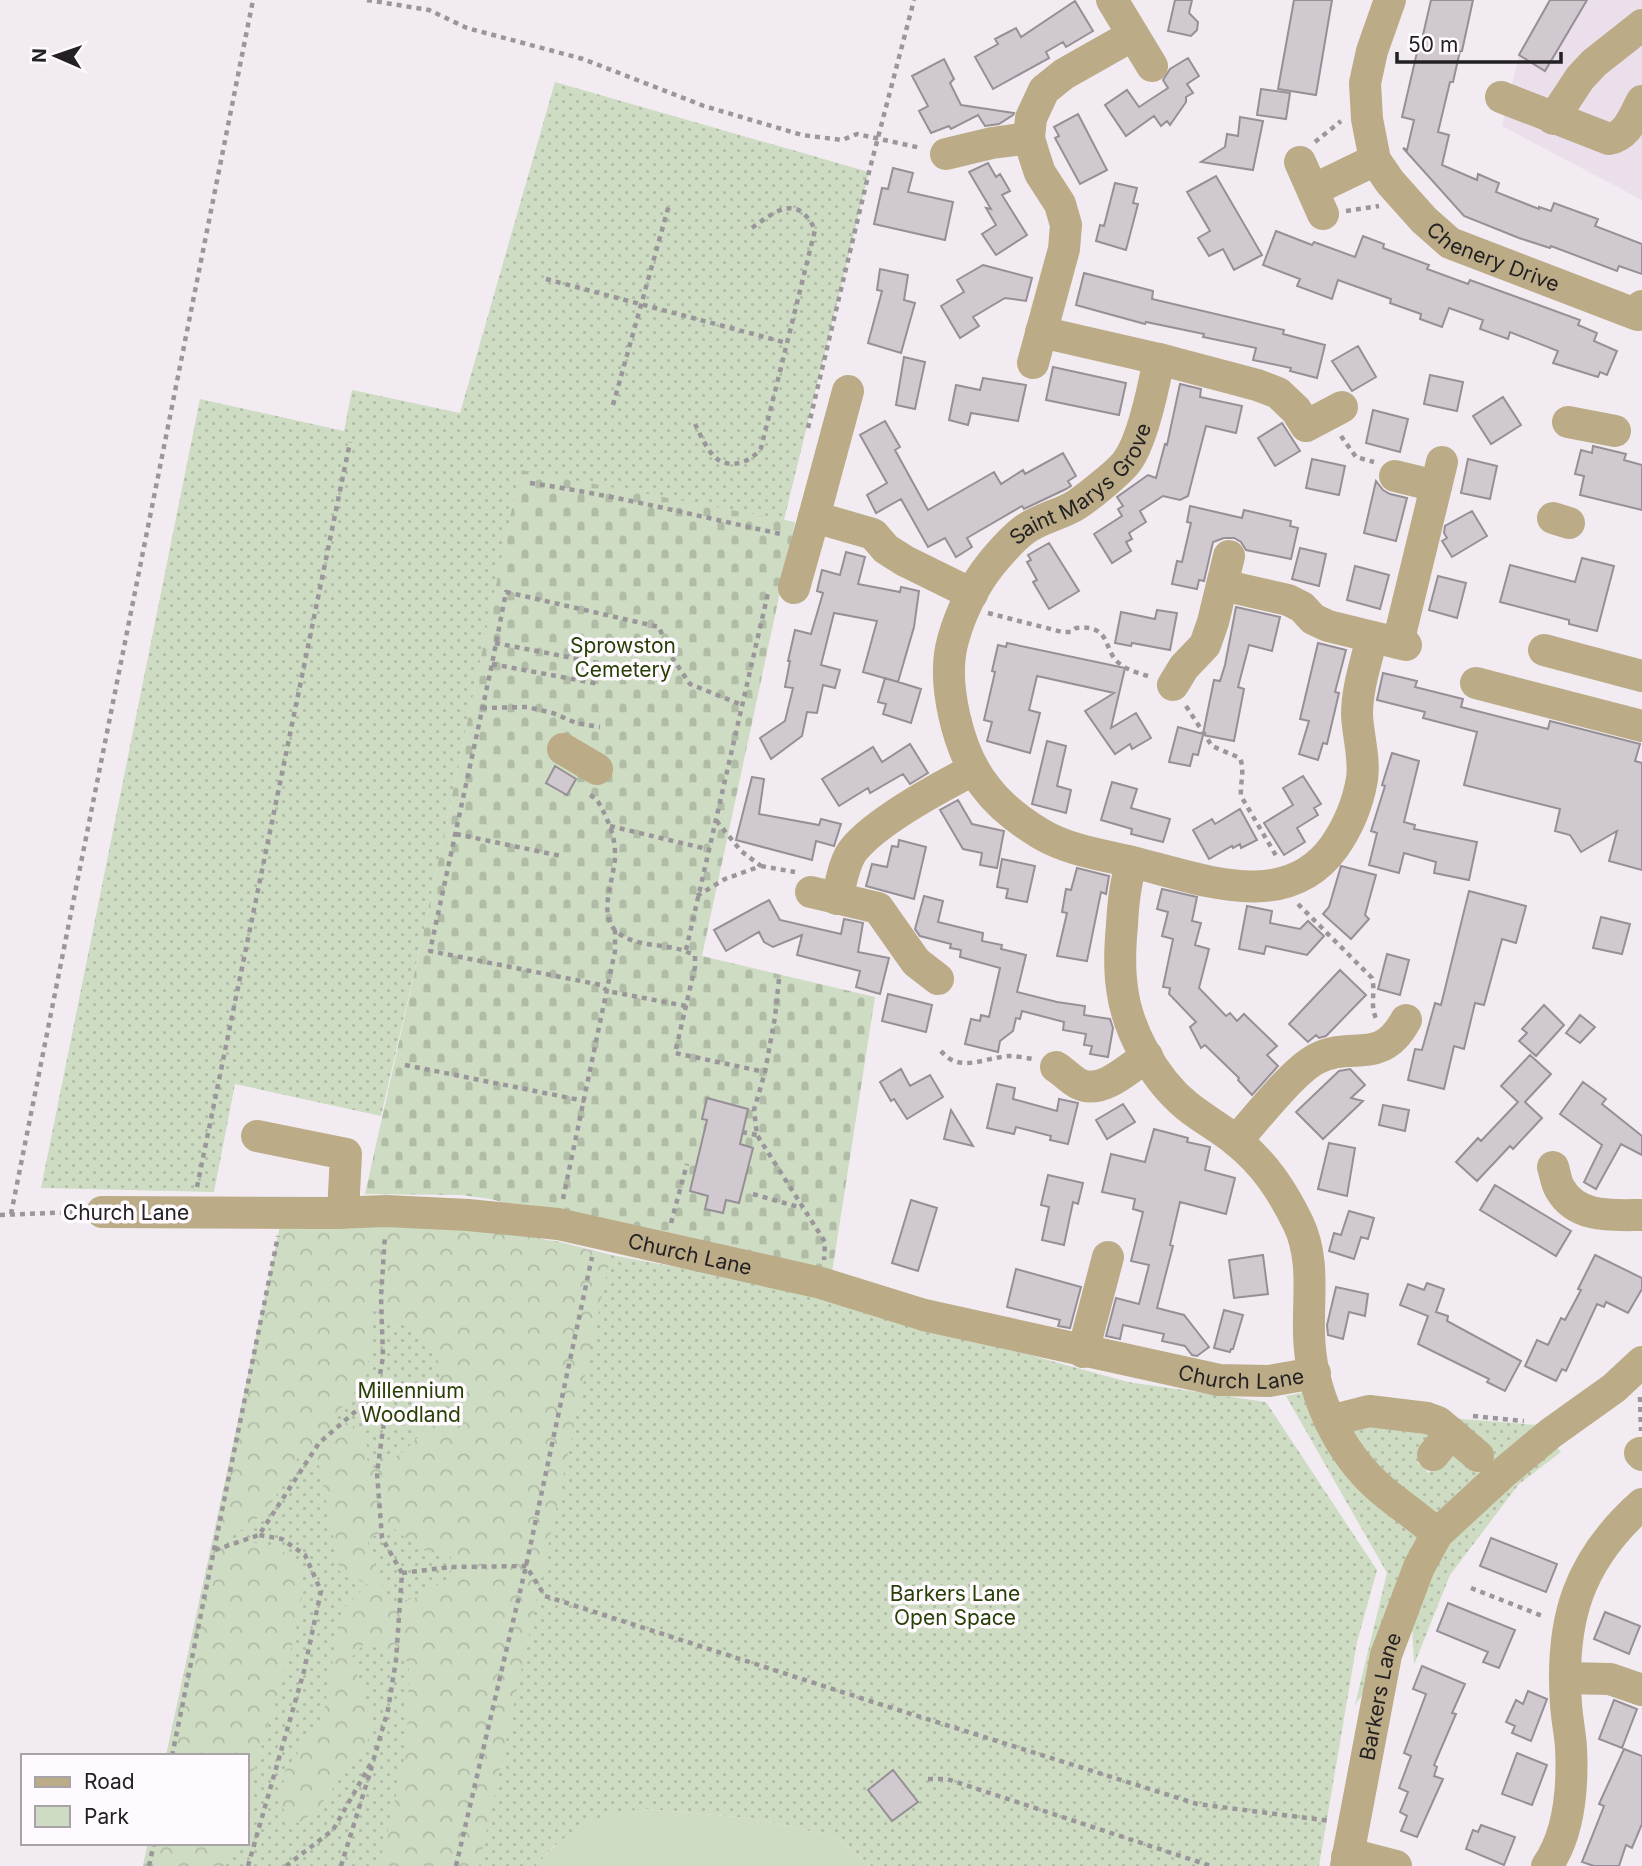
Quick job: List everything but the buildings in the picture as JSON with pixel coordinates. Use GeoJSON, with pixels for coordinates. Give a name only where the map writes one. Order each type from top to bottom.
{"type":"FeatureCollection","features":[{"type":"Feature","properties":{"kind":"street"},"geometry":{"type":"LineString","coordinates":[[1112,0],[1152,66]]}},
{"type":"Feature","properties":{"kind":"street","name":"Chenery Drive"},"geometry":{"type":"LineString","coordinates":[[1390,0],[1372,51],[1365,83],[1367,119],[1375,160],[1423,220],[1450,243],[1637,319]]}},
{"type":"Feature","properties":{"kind":"street"},"geometry":{"type":"LineString","coordinates":[[1553,118],[1580,78],[1594,63],[1642,25]]}},
{"type":"Feature","properties":{"kind":"street"},"geometry":{"type":"LineString","coordinates":[[1033,363],[1064,249],[1066,225],[1060,204],[1040,173],[1029,138],[1031,118],[1044,90],[1064,74],[1133,35]]}},
{"type":"Feature","properties":{"kind":"street"},"geometry":{"type":"LineString","coordinates":[[1501,97],[1609,139],[1618,138],[1628,128],[1642,101]]}},
{"type":"Feature","properties":{"kind":"street"},"geometry":{"type":"LineString","coordinates":[[946,154],[1029,138]]}},
{"type":"Feature","properties":{"kind":"street"},"geometry":{"type":"LineString","coordinates":[[1300,162],[1318,202],[1375,160]]}},
{"type":"Feature","properties":{"kind":"street"},"geometry":{"type":"LineString","coordinates":[[1041,332],[1159,359],[1278,393],[1296,410],[1306,426],[1334,411]]}},
{"type":"Feature","properties":{"kind":"street","name":"Saint Marys Grove"},"geometry":{"type":"LineString","coordinates":[[1159,359],[1152,393],[1128,460],[1075,505],[1050,515],[1023,531],[991,564],[976,603],[952,641],[950,673],[953,712],[973,770],[985,788],[1012,814],[1042,835],[1077,848],[1240,887],[1267,888],[1288,882]]}},
{"type":"Feature","properties":{"kind":"street"},"geometry":{"type":"LineString","coordinates":[[781,590],[814,517],[848,391]]}},
{"type":"Feature","properties":{"kind":"street"},"geometry":{"type":"LineString","coordinates":[[1568,422],[1615,431]]}},
{"type":"Feature","properties":{"kind":"street"},"geometry":{"type":"LineString","coordinates":[[1288,882],[1298,879],[1325,860],[1343,834],[1356,805],[1363,776],[1357,697],[1392,642],[1439,474],[1395,476]]}},
{"type":"Feature","properties":{"kind":"street"},"geometry":{"type":"LineString","coordinates":[[814,517],[873,534],[886,549],[976,603]]}},
{"type":"Feature","properties":{"kind":"street"},"geometry":{"type":"LineString","coordinates":[[1173,685],[1184,667],[1205,645],[1226,570],[1301,607],[1313,619],[1328,626],[1392,642]]}},
{"type":"Feature","properties":{"kind":"street"},"geometry":{"type":"LineString","coordinates":[[1560,704],[1559,654],[1642,676]]}},
{"type":"Feature","properties":{"kind":"street"},"geometry":{"type":"LineString","coordinates":[[1476,683],[1642,726]]}},
{"type":"Feature","properties":{"kind":"street"},"geometry":{"type":"LineString","coordinates":[[562,749],[592,781]]}},
{"type":"Feature","properties":{"kind":"street"},"geometry":{"type":"LineString","coordinates":[[938,979],[916,962],[877,908],[824,896],[842,876],[853,849],[885,823],[973,770]]}},
{"type":"Feature","properties":{"kind":"street"},"geometry":{"type":"LineString","coordinates":[[1132,862],[1123,911],[1120,953],[1122,989],[1131,1022],[1147,1056],[1165,1083],[1186,1105],[1236,1141],[1267,1170],[1285,1196],[1300,1227],[1308,1260],[1311,1291],[1308,1334],[1315,1373]]}},
{"type":"Feature","properties":{"kind":"street"},"geometry":{"type":"LineString","coordinates":[[1236,1141],[1302,1069],[1316,1059],[1333,1052],[1363,1051],[1397,1031]]}},
{"type":"Feature","properties":{"kind":"street"},"geometry":{"type":"LineString","coordinates":[[1056,1067],[1079,1084],[1091,1087],[1105,1084],[1147,1056]]}},
{"type":"Feature","properties":{"kind":"street"},"geometry":{"type":"LineString","coordinates":[[257,1136],[346,1154],[343,1213]]}},
{"type":"Feature","properties":{"kind":"street"},"geometry":{"type":"LineString","coordinates":[[1553,1167],[1560,1188],[1572,1202],[1586,1211],[1601,1215],[1642,1215]]}},
{"type":"Feature","properties":{"kind":"street","name":"Church Lane"},"geometry":{"type":"LineString","coordinates":[[102,1212],[387,1211],[468,1215],[558,1224],[821,1283],[924,1315],[1219,1380],[1269,1381],[1315,1373],[1330,1421],[1344,1446],[1374,1482],[1437,1534]]}},
{"type":"Feature","properties":{"kind":"street"},"geometry":{"type":"LineString","coordinates":[[1083,1352],[1108,1257]]}},
{"type":"Feature","properties":{"kind":"street"},"geometry":{"type":"LineString","coordinates":[[1437,1534],[1503,1473],[1551,1433],[1614,1388],[1642,1362]]}},
{"type":"Feature","properties":{"kind":"street"},"geometry":{"type":"LineString","coordinates":[[1330,1421],[1369,1411],[1427,1418],[1441,1437],[1478,1456]]}},
{"type":"Feature","properties":{"kind":"street"},"geometry":{"type":"LineString","coordinates":[[1547,1866],[1566,1822],[1571,1788],[1571,1746],[1561,1631],[1583,1581],[1617,1526],[1642,1504]]}},
{"type":"Feature","properties":{"kind":"street","name":"Barkers Lane"},"geometry":{"type":"LineString","coordinates":[[1346,1861],[1385,1656],[1419,1567],[1437,1534]]}},
{"type":"Feature","properties":{"kind":"street"},"geometry":{"type":"LineString","coordinates":[[1565,1678],[1610,1679],[1642,1690]]}},
{"type":"Feature","properties":{"kind":"street"},"geometry":{"type":"LineString","coordinates":[[1346,1861],[1361,1857],[1396,1866]]}},
{"type":"Feature","properties":{"kind":"path"},"geometry":{"type":"LineString","coordinates":[[11,1214],[253,0]]}},
{"type":"Feature","properties":{"kind":"path"},"geometry":{"type":"LineString","coordinates":[[368,0],[429,9],[467,28],[583,59],[704,106],[802,135],[842,140],[857,134],[946,154]]}},
{"type":"Feature","properties":{"kind":"path"},"geometry":{"type":"LineString","coordinates":[[806,436],[877,138],[914,0]]}},
{"type":"Feature","properties":{"kind":"path"},"geometry":{"type":"LineString","coordinates":[[1300,162],[1298,156],[1366,100]]}},
{"type":"Feature","properties":{"kind":"path"},"geometry":{"type":"LineString","coordinates":[[1318,202],[1408,202]]}},
{"type":"Feature","properties":{"kind":"path"},"geometry":{"type":"LineString","coordinates":[[613,405],[669,205]]}},
{"type":"Feature","properties":{"kind":"path"},"geometry":{"type":"LineString","coordinates":[[695,424],[711,453],[725,463],[737,464],[753,458],[761,448],[815,230],[806,214],[790,208],[778,210],[749,230]]}},
{"type":"Feature","properties":{"kind":"path"},"geometry":{"type":"LineString","coordinates":[[546,279],[787,343]]}},
{"type":"Feature","properties":{"kind":"path"},"geometry":{"type":"LineString","coordinates":[[1334,411],[1356,457],[1395,467],[1395,476]]}},
{"type":"Feature","properties":{"kind":"path"},"geometry":{"type":"LineString","coordinates":[[210,1212],[196,1192],[350,442]]}},
{"type":"Feature","properties":{"kind":"path"},"geometry":{"type":"LineString","coordinates":[[530,483],[596,492],[646,506],[781,534]]}},
{"type":"Feature","properties":{"kind":"path"},"geometry":{"type":"LineString","coordinates":[[778,545],[783,527]]}},
{"type":"Feature","properties":{"kind":"path"},"geometry":{"type":"LineString","coordinates":[[686,950],[742,705],[781,590]]}},
{"type":"Feature","properties":{"kind":"path"},"geometry":{"type":"LineString","coordinates":[[685,1006],[607,991],[601,985],[430,951],[506,592],[659,627],[671,656],[690,684],[742,705]]}},
{"type":"Feature","properties":{"kind":"path"},"geometry":{"type":"LineString","coordinates":[[976,603],[1062,632],[1091,628],[1100,633],[1108,643],[1118,663],[1173,685],[1212,747],[1240,758],[1244,766],[1241,796],[1285,871],[1291,896],[1372,978],[1373,1012],[1397,1031]]}},
{"type":"Feature","properties":{"kind":"path"},"geometry":{"type":"LineString","coordinates":[[495,643],[604,664]]}},
{"type":"Feature","properties":{"kind":"path"},"geometry":{"type":"LineString","coordinates":[[492,664],[599,684]]}},
{"type":"Feature","properties":{"kind":"path"},"geometry":{"type":"LineString","coordinates":[[482,708],[527,707],[553,713],[576,723],[600,727]]}},
{"type":"Feature","properties":{"kind":"path"},"geometry":{"type":"LineString","coordinates":[[592,781],[597,800],[610,827],[616,857],[607,915],[615,930],[626,939],[686,950],[695,956],[695,967],[675,1053],[765,1072]]}},
{"type":"Feature","properties":{"kind":"path"},"geometry":{"type":"LineString","coordinates":[[697,897],[725,879],[761,866],[741,851],[715,818]]}},
{"type":"Feature","properties":{"kind":"path"},"geometry":{"type":"LineString","coordinates":[[610,827],[707,849]]}},
{"type":"Feature","properties":{"kind":"path"},"geometry":{"type":"LineString","coordinates":[[456,835],[561,856]]}},
{"type":"Feature","properties":{"kind":"path"},"geometry":{"type":"LineString","coordinates":[[558,1224],[615,951],[615,930]]}},
{"type":"Feature","properties":{"kind":"path"},"geometry":{"type":"LineString","coordinates":[[779,979],[765,1072],[754,1110],[757,1135],[825,1242],[824,1264]]}},
{"type":"Feature","properties":{"kind":"path"},"geometry":{"type":"LineString","coordinates":[[941,1051],[957,1063],[969,1064],[1011,1056],[1042,1060],[1056,1067]]}},
{"type":"Feature","properties":{"kind":"path"},"geometry":{"type":"LineString","coordinates":[[405,1065],[585,1101]]}},
{"type":"Feature","properties":{"kind":"path"},"geometry":{"type":"LineString","coordinates":[[743,1132],[757,1135]]}},
{"type":"Feature","properties":{"kind":"path"},"geometry":{"type":"LineString","coordinates":[[753,1194],[803,1208]]}},
{"type":"Feature","properties":{"kind":"path"},"geometry":{"type":"LineString","coordinates":[[172,1754],[283,1211]]}},
{"type":"Feature","properties":{"kind":"path"},"geometry":{"type":"LineString","coordinates":[[341,1866],[388,1710],[396,1660],[402,1573],[382,1538],[377,1473],[384,1422],[379,1380],[383,1357],[381,1297],[387,1211]]}},
{"type":"Feature","properties":{"kind":"path","name":"Church Lane"},"geometry":{"type":"LineString","coordinates":[[0,1214],[102,1212]]}},
{"type":"Feature","properties":{"kind":"path"},"geometry":{"type":"LineString","coordinates":[[456,1866],[526,1566],[597,1233]]}},
{"type":"Feature","properties":{"kind":"path"},"geometry":{"type":"LineString","coordinates":[[259,1535],[319,1443],[358,1410],[379,1380]]}},
{"type":"Feature","properties":{"kind":"path"},"geometry":{"type":"LineString","coordinates":[[1640,1422],[1642,1394]]}},
{"type":"Feature","properties":{"kind":"path"},"geometry":{"type":"LineString","coordinates":[[1441,1437],[1450,1414],[1542,1423],[1551,1433]]}},
{"type":"Feature","properties":{"kind":"path"},"geometry":{"type":"LineString","coordinates":[[214,1551],[259,1535],[282,1539],[305,1555],[321,1591],[303,1671],[248,1866]]}},
{"type":"Feature","properties":{"kind":"path"},"geometry":{"type":"LineString","coordinates":[[402,1573],[451,1567],[526,1566]]}},
{"type":"Feature","properties":{"kind":"path"},"geometry":{"type":"LineString","coordinates":[[526,1566],[545,1596],[1197,1804],[1353,1824]]}},
{"type":"Feature","properties":{"kind":"path"},"geometry":{"type":"LineString","coordinates":[[1471,1588],[1561,1631]]}},
{"type":"Feature","properties":{"kind":"path"},"geometry":{"type":"LineString","coordinates":[[286,1866],[332,1830],[374,1758]]}},
{"type":"Feature","properties":{"kind":"path"},"geometry":{"type":"LineString","coordinates":[[928,1779],[947,1779],[1211,1866]]}},
{"type":"Feature","properties":{"kind":"path"},"geometry":{"type":"LineString","coordinates":[[149,1866],[153,1845]]}},
{"type":"Feature","properties":{"kind":"shaded area"},"geometry":{"type":"Polygon","coordinates":[[[1550,0],[1642,0],[1642,200],[1502,126],[1519,55],[1550,0]]]}},
{"type":"Feature","properties":{"kind":"green space"},"geometry":{"type":"Polygon","coordinates":[[[555,82],[869,172],[784,520],[520,471],[422,939],[381,1116],[235,1084],[214,1192],[41,1188],[200,399],[344,431],[352,390],[460,413],[555,82]]]}},
{"type":"Feature","properties":{"kind":"green space","name":"Sprowston Cemetery"},"geometry":{"type":"Polygon","coordinates":[[[520,470],[795,522],[702,956],[875,997],[831,1279],[490,1199],[462,1195],[365,1194],[422,939],[520,470]]]}},
{"type":"Feature","properties":{"kind":"green space","name":"Barkers Lane Open Space"},"geometry":{"type":"Polygon","coordinates":[[[281,1222],[556,1241],[611,1255],[779,1286],[1128,1382],[1266,1402],[1377,1570],[1357,1642],[1319,1866],[871,1866],[837,1838],[794,1827],[750,1818],[644,1809],[575,1830],[552,1848],[536,1866],[143,1866],[148,1845],[248,1845],[248,1754],[166,1754],[281,1222]]]}},
{"type":"Feature","properties":{"kind":"green space","name":"Millennium Woodland"},"geometry":{"type":"Polygon","coordinates":[[[281,1222],[460,1227],[521,1234],[611,1255],[479,1866],[377,1866],[386,1840],[407,1746],[409,1662],[365,1643],[351,1658],[371,1713],[368,1740],[317,1810],[299,1823],[288,1820],[281,1803],[285,1771],[323,1717],[342,1610],[368,1584],[340,1572],[319,1465],[299,1456],[273,1501],[247,1529],[227,1533],[226,1555],[243,1541],[273,1546],[296,1560],[304,1586],[294,1639],[248,1791],[248,1754],[166,1754],[281,1222]],[[370,1309],[369,1360],[361,1386],[330,1421],[366,1429],[368,1471],[400,1454],[409,1446],[426,1425],[438,1398],[440,1370],[436,1357],[430,1344],[411,1328],[370,1309]],[[391,1527],[367,1540],[389,1604],[415,1598],[451,1577],[451,1556],[422,1550],[391,1527]]]}},
{"type":"Feature","properties":{"kind":"green space"},"geometry":{"type":"Polygon","coordinates":[[[1310,1391],[1370,1421],[1435,1436],[1418,1463],[1429,1473],[1452,1448],[1450,1418],[1538,1425],[1561,1452],[1519,1484],[1450,1575],[1414,1665],[1412,1623],[1355,1705],[1387,1573],[1286,1396],[1310,1391]]]}},
{"type":"Feature","properties":{"kind":"green space"},"geometry":{"type":"Polygon","coordinates":[[[644,1809],[750,1818],[794,1827],[837,1838],[871,1866],[536,1866],[560,1841],[584,1825],[610,1815],[644,1809]]]}},
{"type":"Feature","properties":{"kind":"green space"},"geometry":{"type":"Polygon","coordinates":[[[148,1845],[231,1845],[225,1866],[143,1866],[148,1845]]]}}]}
